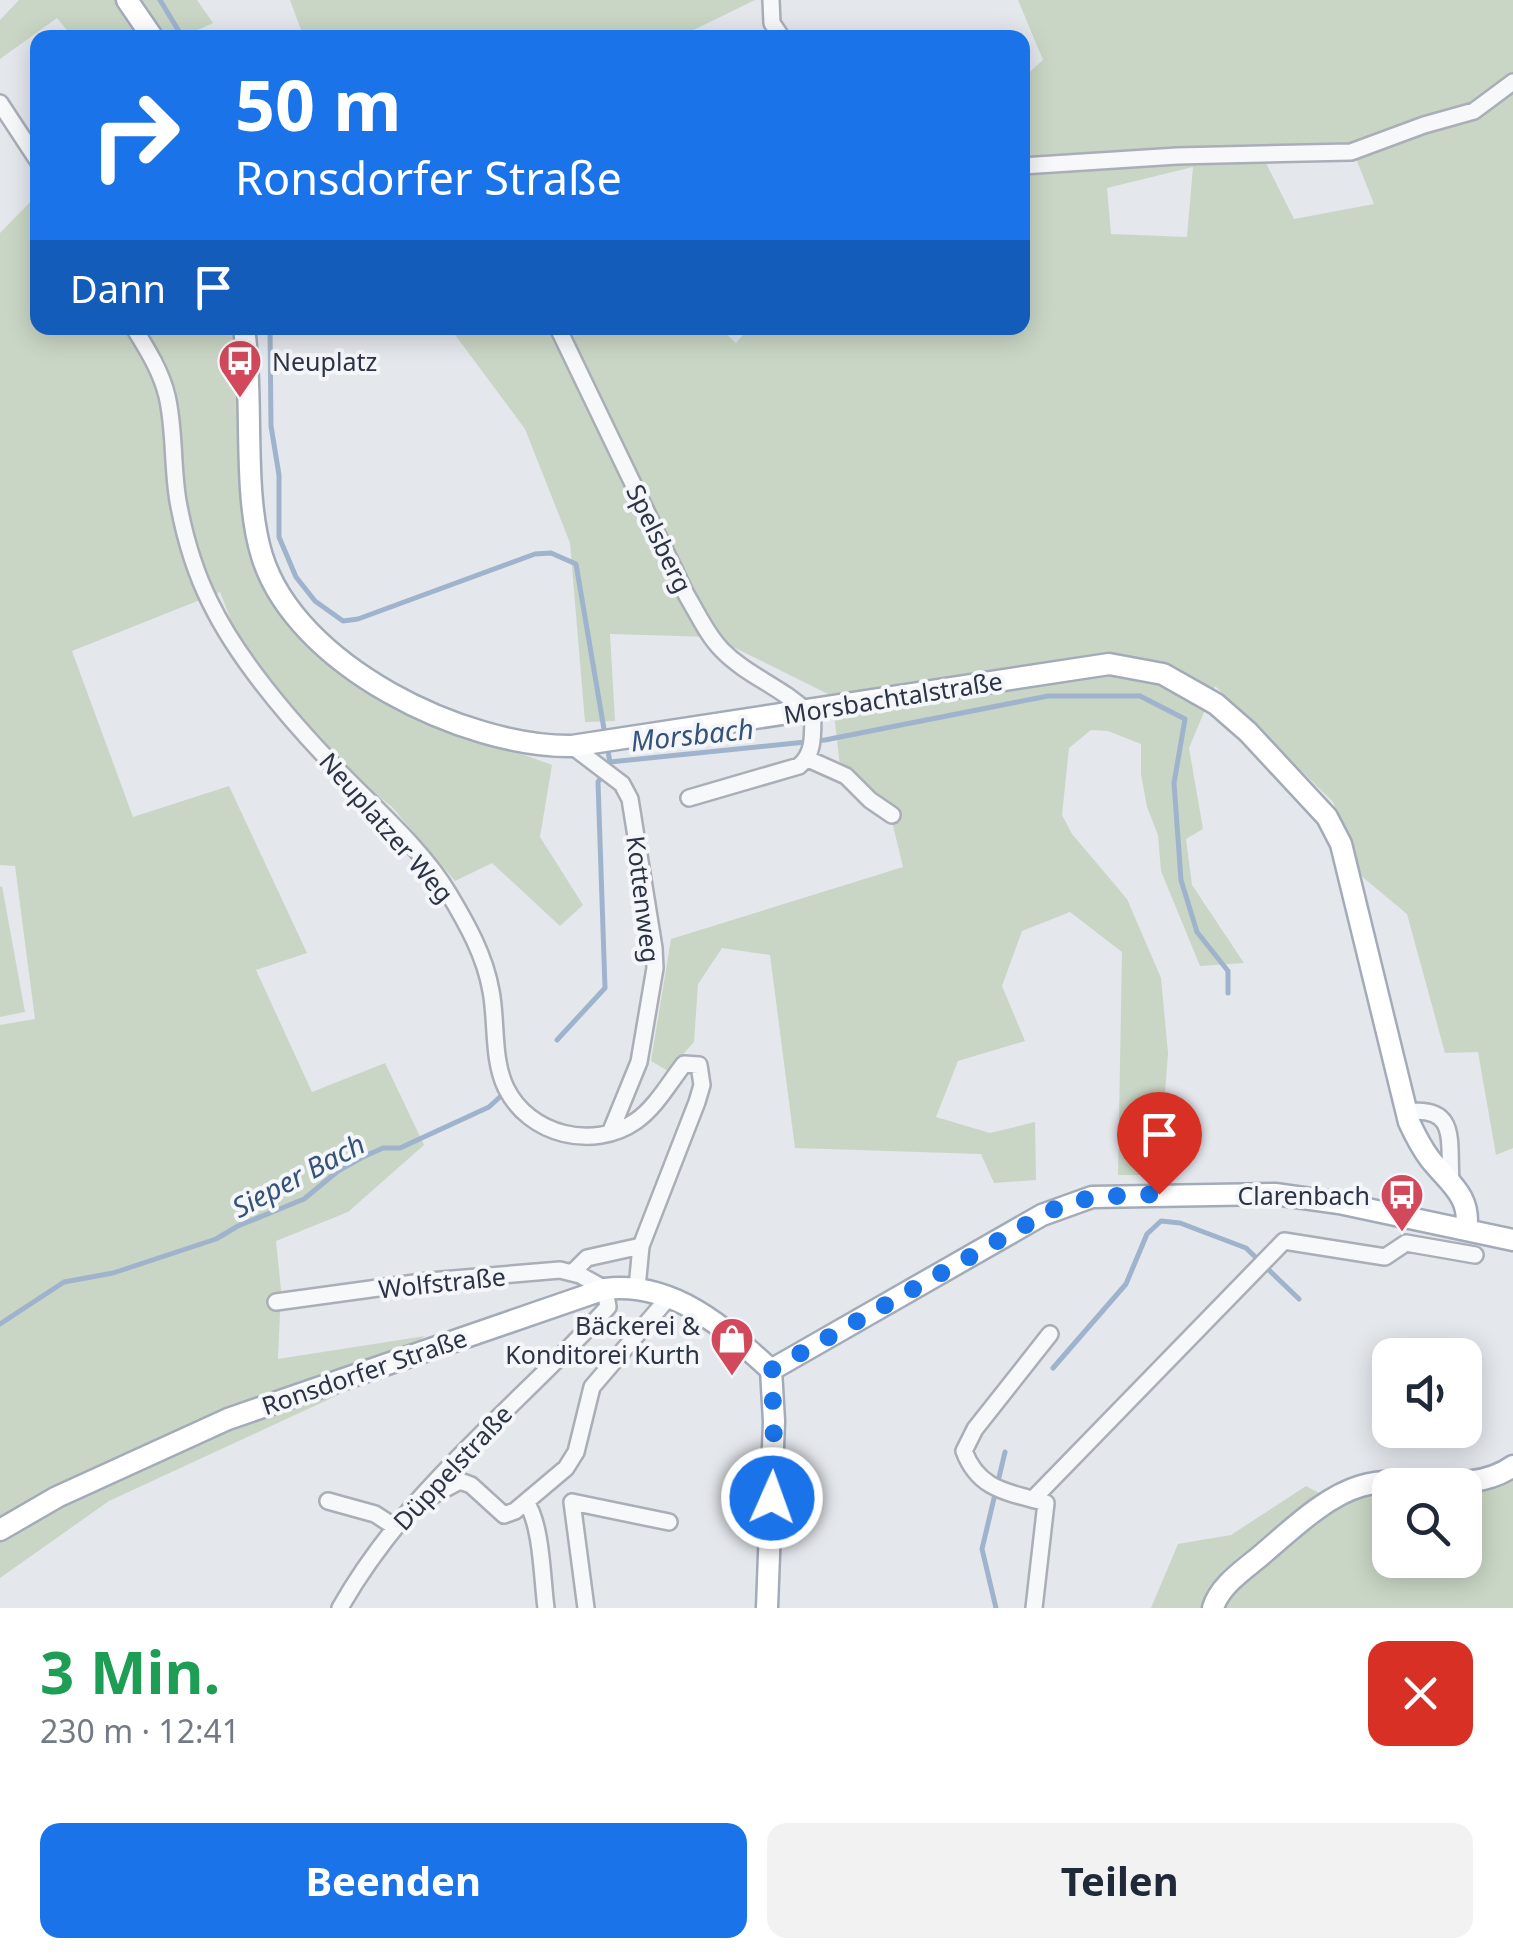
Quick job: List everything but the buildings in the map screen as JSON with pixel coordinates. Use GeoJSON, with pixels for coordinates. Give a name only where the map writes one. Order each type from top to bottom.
{"type":"FeatureCollection","features":[{"type":"Feature","properties":{"kind":"main road"},"geometry":{"type":"LineString","coordinates":[[126,0],[147,30]]}},
{"type":"Feature","properties":{"kind":"main road","name":"Morsbachtalstraße"},"geometry":{"type":"LineString","coordinates":[[244,335],[262,556],[280,593],[313,634],[335,654],[424,712],[485,735],[564,746],[811,718],[1109,664],[1162,674],[1216,704],[1301,786],[1336,833],[1406,1112],[1417,1139],[1466,1206],[1466,1230]]}},
{"type":"Feature","properties":{"kind":"main road"},"geometry":{"type":"LineString","coordinates":[[767,1608],[774,1421],[771,1370],[1042,1215],[1092,1197],[1274,1194],[1513,1240]]}},
{"type":"Feature","properties":{"kind":"main road","name":"Ronsdorfer Straße"},"geometry":{"type":"LineString","coordinates":[[0,1530],[57,1497],[228,1419],[604,1290],[637,1288],[669,1297],[711,1318],[771,1370]]}},
{"type":"Feature","properties":{"kind":"main road"},"geometry":{"type":"LineString","coordinates":[[1213,1608],[1223,1589],[1285,1534],[1356,1487],[1395,1480],[1480,1480],[1513,1466]]}},
{"type":"Feature","properties":{"kind":"street"},"geometry":{"type":"LineString","coordinates":[[771,0],[772,23],[777,30]]}},
{"type":"Feature","properties":{"kind":"street"},"geometry":{"type":"LineString","coordinates":[[1030,165],[1177,156],[1351,152],[1474,111],[1513,82]]}},
{"type":"Feature","properties":{"kind":"street"},"geometry":{"type":"LineString","coordinates":[[0,104],[30,148]]}},
{"type":"Feature","properties":{"kind":"street","name":"Neuplatzer Weg"},"geometry":{"type":"LineString","coordinates":[[138,335],[167,395],[178,502],[211,605],[289,714],[446,889],[482,957],[490,986],[501,1075],[513,1099],[538,1124],[557,1132],[576,1137],[610,1133]]}},
{"type":"Feature","properties":{"kind":"street","name":"Spelsberg"},"geometry":{"type":"LineString","coordinates":[[561,335],[708,633],[736,662],[795,700],[811,718]]}},
{"type":"Feature","properties":{"kind":"street"},"geometry":{"type":"LineString","coordinates":[[689,798],[799,766],[809,755],[811,718]]}},
{"type":"Feature","properties":{"kind":"street","name":"Kottenweg"},"geometry":{"type":"LineString","coordinates":[[564,746],[622,784],[630,799],[654,948],[640,1062],[610,1133]]}},
{"type":"Feature","properties":{"kind":"street"},"geometry":{"type":"LineString","coordinates":[[809,755],[846,776],[892,815]]}},
{"type":"Feature","properties":{"kind":"street"},"geometry":{"type":"LineString","coordinates":[[610,1133],[650,1110],[684,1064],[698,1065],[702,1085],[641,1246],[637,1288]]}},
{"type":"Feature","properties":{"kind":"street"},"geometry":{"type":"LineString","coordinates":[[1406,1112],[1428,1109],[1441,1115],[1446,1127],[1451,1182]]}},
{"type":"Feature","properties":{"kind":"street"},"geometry":{"type":"LineString","coordinates":[[1034,1499],[1284,1241],[1385,1256],[1406,1243],[1474,1254]]}},
{"type":"Feature","properties":{"kind":"street"},"geometry":{"type":"LineString","coordinates":[[604,1290],[572,1272],[587,1258],[641,1246]]}},
{"type":"Feature","properties":{"kind":"street","name":"Wolfstraße"},"geometry":{"type":"LineString","coordinates":[[276,1302],[429,1281],[572,1272]]}},
{"type":"Feature","properties":{"kind":"street","name":"Düppelstraße"},"geometry":{"type":"LineString","coordinates":[[340,1608],[395,1527],[422,1496],[485,1427],[608,1307],[604,1290]]}},
{"type":"Feature","properties":{"kind":"street"},"geometry":{"type":"LineString","coordinates":[[422,1496],[432,1496],[460,1481],[471,1485],[504,1515],[526,1502],[557,1477],[576,1452],[592,1388],[669,1297]]}},
{"type":"Feature","properties":{"kind":"street"},"geometry":{"type":"LineString","coordinates":[[1034,1608],[1046,1503],[997,1488],[971,1470],[964,1451],[965,1443],[1050,1334]]}},
{"type":"Feature","properties":{"kind":"street"},"geometry":{"type":"LineString","coordinates":[[557,1477],[565,1484],[572,1502],[586,1608]]}},
{"type":"Feature","properties":{"kind":"street"},"geometry":{"type":"LineString","coordinates":[[328,1501],[375,1514],[395,1527]]}},
{"type":"Feature","properties":{"kind":"street"},"geometry":{"type":"LineString","coordinates":[[526,1502],[532,1510],[546,1608]]}},
{"type":"Feature","properties":{"kind":"street"},"geometry":{"type":"LineString","coordinates":[[572,1502],[669,1522]]}},
{"type":"Feature","properties":{"kind":"green space"},"geometry":{"type":"Polygon","coordinates":[[[19,0],[197,0],[213,23],[198,30],[67,30],[57,18],[40,30],[30,30],[30,37],[0,59],[0,20],[19,0]]]}},
{"type":"Feature","properties":{"kind":"green space"},"geometry":{"type":"Polygon","coordinates":[[[290,0],[755,0],[693,30],[301,30],[290,0]]]}},
{"type":"Feature","properties":{"kind":"green space"},"geometry":{"type":"Polygon","coordinates":[[[1018,0],[1513,0],[1513,1148],[1496,1155],[1478,1052],[1445,1053],[1407,914],[1359,874],[1333,802],[1215,686],[1189,748],[1203,829],[1186,839],[1192,885],[1244,963],[1200,966],[1161,871],[1158,835],[1147,807],[1141,774],[1141,744],[1108,731],[1091,730],[1069,748],[1062,815],[1072,834],[1127,899],[1161,978],[1168,1053],[1159,1175],[1118,1175],[1122,952],[1070,912],[1022,931],[1002,986],[1025,1041],[958,1061],[936,1117],[990,1133],[1035,1122],[1036,1180],[994,1183],[981,1154],[795,1148],[770,955],[722,948],[698,984],[694,1042],[668,1071],[651,1061],[671,939],[903,867],[888,805],[840,766],[832,696],[713,637],[610,634],[615,721],[585,722],[570,543],[525,429],[455,335],[727,335],[736,343],[743,335],[1030,335],[1030,72],[1043,60],[1018,0]],[[1351,146],[1266,163],[1294,219],[1374,204],[1351,146]],[[1193,167],[1107,188],[1111,234],[1187,237],[1193,167]]]}},
{"type":"Feature","properties":{"kind":"green space"},"geometry":{"type":"Polygon","coordinates":[[[30,202],[30,335],[127,335],[131,341],[140,335],[235,335],[240,365],[248,545],[271,600],[329,666],[403,711],[552,765],[540,837],[583,905],[560,926],[492,863],[455,881],[392,807],[336,763],[246,659],[220,592],[72,651],[133,817],[229,786],[307,953],[256,970],[312,1092],[385,1063],[424,1145],[348,1212],[276,1241],[281,1290],[278,1359],[425,1336],[364,1383],[109,1501],[0,1578],[0,1025],[35,1019],[15,866],[0,865],[0,233],[30,202]]]}},
{"type":"Feature","properties":{"kind":"green space"},"geometry":{"type":"Polygon","coordinates":[[[0,887],[25,1012],[0,1017],[0,887]]]}},
{"type":"Feature","properties":{"kind":"green space"},"geometry":{"type":"Polygon","coordinates":[[[1513,1475],[1513,1608],[1151,1608],[1178,1544],[1231,1535],[1306,1486],[1336,1502],[1372,1491],[1372,1578],[1482,1578],[1482,1484],[1503,1484],[1513,1475]]]}},
{"type":"Feature","properties":{"kind":"waterway","name":"Morsbach"},"geometry":{"type":"LineString","coordinates":[[160,0],[178,30]]}},
{"type":"Feature","properties":{"kind":"waterway","name":"Morsbach"},"geometry":{"type":"LineString","coordinates":[[270,335],[271,426],[279,475],[279,537],[296,577],[315,601],[343,621],[358,619],[535,554],[551,553],[576,564],[605,735]]}},
{"type":"Feature","properties":{"kind":"waterway","name":"Morsbach"},"geometry":{"type":"LineString","coordinates":[[607,746],[610,762],[825,740],[1048,696],[1140,696],[1185,719],[1174,783],[1181,880],[1197,932],[1228,971],[1228,993]]}},
{"type":"Feature","properties":{"kind":"waterway","name":"Sieper Bach"},"geometry":{"type":"LineString","coordinates":[[557,1040],[605,988],[598,782],[604,773]]}},
{"type":"Feature","properties":{"kind":"waterway","name":"Sieper Bach"},"geometry":{"type":"LineString","coordinates":[[0,1324],[64,1282],[113,1273],[216,1239],[304,1199],[338,1171],[363,1157],[383,1148],[400,1148],[489,1107],[501,1096]]}},
{"type":"Feature","properties":{"kind":"waterway","name":"Morsbach"},"geometry":{"type":"LineString","coordinates":[[1053,1368],[1126,1284],[1147,1234],[1161,1221],[1180,1223],[1246,1248],[1299,1299]]}},
{"type":"Feature","properties":{"kind":"waterway","name":"Morsbach"},"geometry":{"type":"LineString","coordinates":[[996,1608],[982,1549],[1005,1452]]}},
{"type":"Feature","properties":{"kind":"place","name":"Neuplatz"},"geometry":{"type":"Point","coordinates":[240,399]}},
{"type":"Feature","properties":{"kind":"place","name":"Clarenbach"},"geometry":{"type":"Point","coordinates":[1402,1233]}},
{"type":"Feature","properties":{"kind":"place","name":"Bäckerei & Konditorei Kurth"},"geometry":{"type":"Point","coordinates":[732,1377]}},
{"type":"Feature","properties":{"kind":"route"},"geometry":{"type":"LineString","coordinates":[[772,1498],[771,1370],[1052,1210],[1092,1197],[1159,1194]]}}]}
